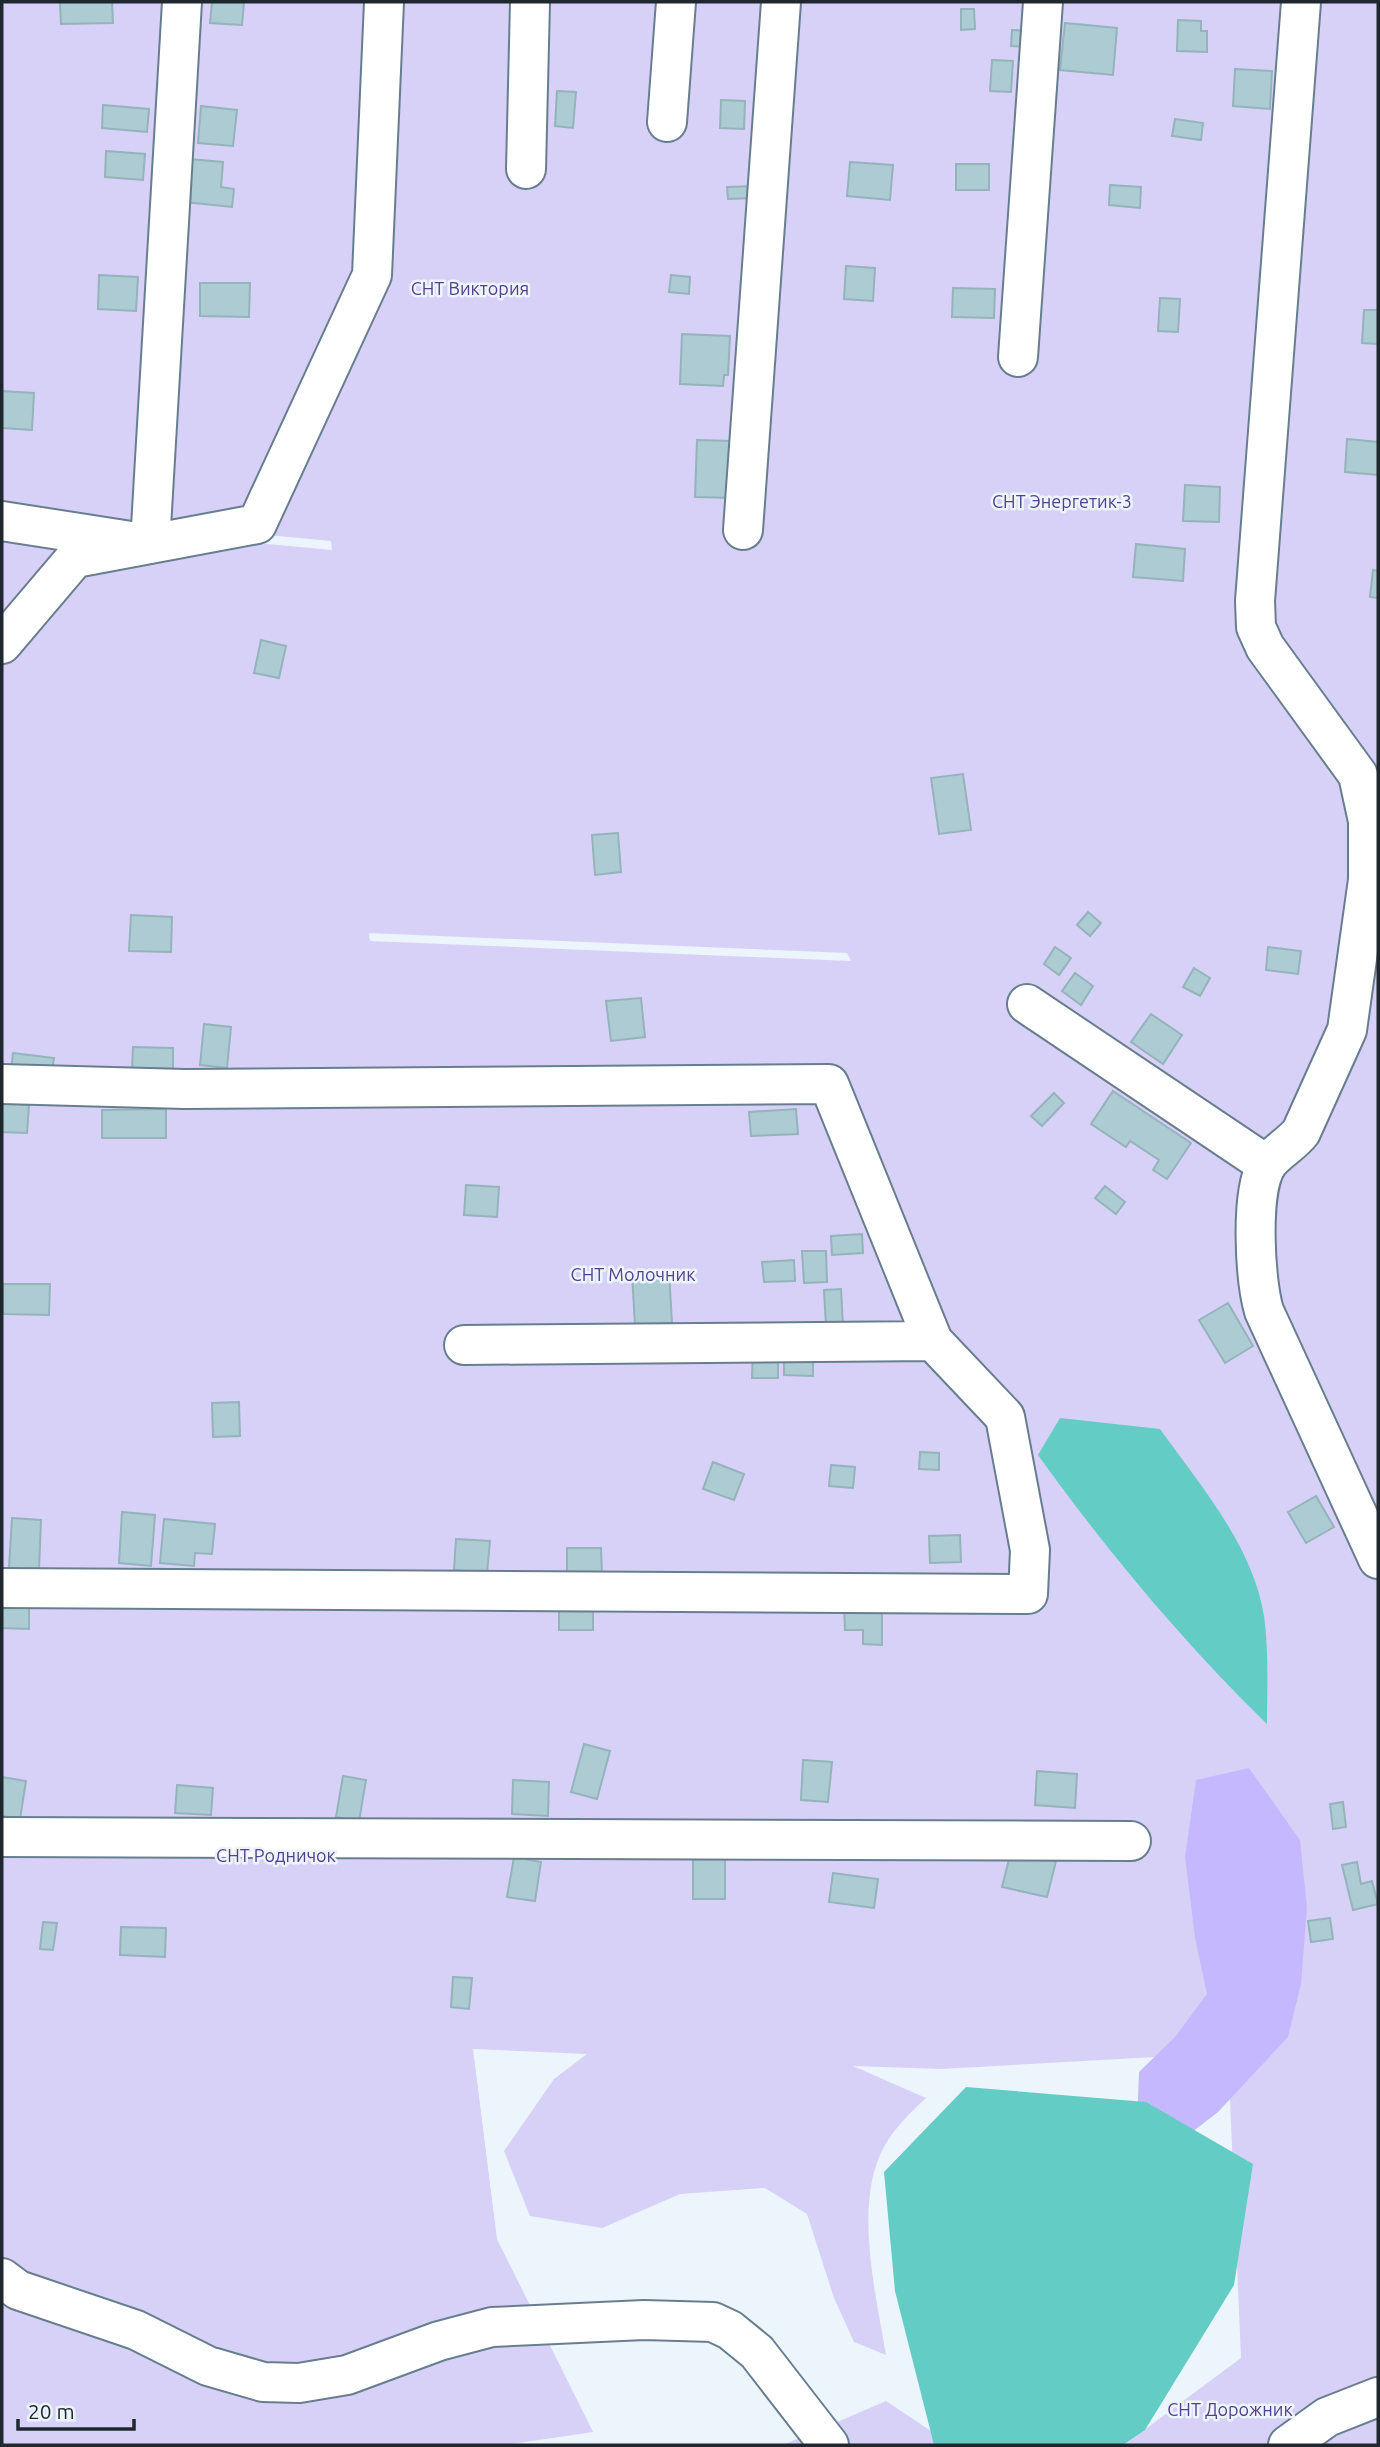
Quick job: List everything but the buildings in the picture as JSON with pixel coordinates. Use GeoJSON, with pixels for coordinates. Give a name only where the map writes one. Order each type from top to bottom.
{"type":"FeatureCollection","features":[{"type":"Feature","properties":{"kind":"lane"},"geometry":{"type":"LineString","coordinates":[[150,544],[182,2]]}},
{"type":"Feature","properties":{"kind":"lane"},"geometry":{"type":"LineString","coordinates":[[2,644],[75,558],[257,524],[372,275],[384,2]]}},
{"type":"Feature","properties":{"kind":"lane"},"geometry":{"type":"LineString","coordinates":[[526,169],[530,2]]}},
{"type":"Feature","properties":{"kind":"lane"},"geometry":{"type":"LineString","coordinates":[[667,122],[676,2]]}},
{"type":"Feature","properties":{"kind":"lane"},"geometry":{"type":"LineString","coordinates":[[743,530],[781,2]]}},
{"type":"Feature","properties":{"kind":"lane"},"geometry":{"type":"LineString","coordinates":[[1018,357],[1043,2]]}},
{"type":"Feature","properties":{"kind":"lane"},"geometry":{"type":"LineString","coordinates":[[1301,2],[1255,601],[1256,627],[1265,647],[1358,775],[1373,821],[1347,1030],[1301,1132],[1292,1145],[1267,1165],[1261,1187],[1255,1254],[1257,1288],[1264,1311],[1378,1559]]}},
{"type":"Feature","properties":{"kind":"lane"},"geometry":{"type":"LineString","coordinates":[[2,522],[150,544]]}},
{"type":"Feature","properties":{"kind":"lane"},"geometry":{"type":"LineString","coordinates":[[1027,1004],[1267,1165]]}},
{"type":"Feature","properties":{"kind":"lane"},"geometry":{"type":"LineString","coordinates":[[2,1084],[185,1089],[829,1084],[933,1341],[1005,1417],[1030,1550],[1028,1594],[2,1588]]}},
{"type":"Feature","properties":{"kind":"lane"},"geometry":{"type":"LineString","coordinates":[[464,1345],[933,1341]]}},
{"type":"Feature","properties":{"kind":"lane"},"geometry":{"type":"LineString","coordinates":[[2,1837],[1131,1842]]}},
{"type":"Feature","properties":{"kind":"lane"},"geometry":{"type":"LineString","coordinates":[[2,2278],[18,2290],[136,2330],[208,2366],[264,2382],[299,2383],[347,2375],[439,2341],[492,2327],[644,2320],[713,2322],[730,2330],[757,2353],[829,2445]]}},
{"type":"Feature","properties":{"kind":"lane"},"geometry":{"type":"LineString","coordinates":[[1288,2445],[1327,2417],[1378,2396]]}},
{"type":"Feature","properties":{"kind":"green space"},"geometry":{"type":"Polygon","coordinates":[[[2,2],[1378,2],[1378,2445],[1124,2445],[1241,2358],[1228,2053],[941,2069],[853,2066],[926,2098],[888,2140],[875,2170],[870,2195],[870,2249],[886,2355],[854,2342],[834,2298],[807,2214],[765,2188],[680,2194],[602,2228],[530,2216],[504,2151],[554,2079],[587,2054],[473,2049],[497,2239],[593,2432],[505,2445],[2,2445],[2,519],[332,550],[331,541],[2,510],[2,2]],[[369,933],[370,941],[851,961],[847,953],[369,933]]]}},
{"type":"Feature","properties":{"kind":"green space"},"geometry":{"type":"Polygon","coordinates":[[[886,2401],[952,2445],[783,2445],[886,2401]]]}},
{"type":"Feature","properties":{"kind":"shaded area"},"geometry":{"type":"Polygon","coordinates":[[[1060,1418],[1160,1429],[1208,1494],[1237,1541],[1258,1590],[1267,1643],[1267,1724],[1146,1594],[1038,1455],[1060,1418]]]}},
{"type":"Feature","properties":{"kind":"shaded area"},"geometry":{"type":"Polygon","coordinates":[[[1249,1768],[1300,1840],[1307,1907],[1301,1984],[1288,2037],[1218,2112],[1182,2140],[1137,2127],[1139,2072],[1175,2037],[1207,1994],[1195,1938],[1185,1857],[1196,1780],[1249,1768]]]}},
{"type":"Feature","properties":{"kind":"shaded area"},"geometry":{"type":"Polygon","coordinates":[[[966,2087],[1146,2102],[1253,2164],[1234,2285],[1145,2430],[1123,2445],[934,2445],[895,2291],[884,2172],[966,2087]]]}},
{"type":"Feature","properties":{"kind":"park label","name":"СНТ Виктория"},"geometry":{"type":"Point","coordinates":[470,289]}},
{"type":"Feature","properties":{"kind":"park label","name":"СНТ Энергетик-3"},"geometry":{"type":"Point","coordinates":[1062,502]}},
{"type":"Feature","properties":{"kind":"park label","name":"СНТ Молочник"},"geometry":{"type":"Point","coordinates":[633,1275]}},
{"type":"Feature","properties":{"kind":"park label","name":"СНТ Родничок"},"geometry":{"type":"Point","coordinates":[276,1856]}},
{"type":"Feature","properties":{"kind":"park label","name":"СНТ Дорожник"},"geometry":{"type":"Point","coordinates":[1230,2410]}}]}
